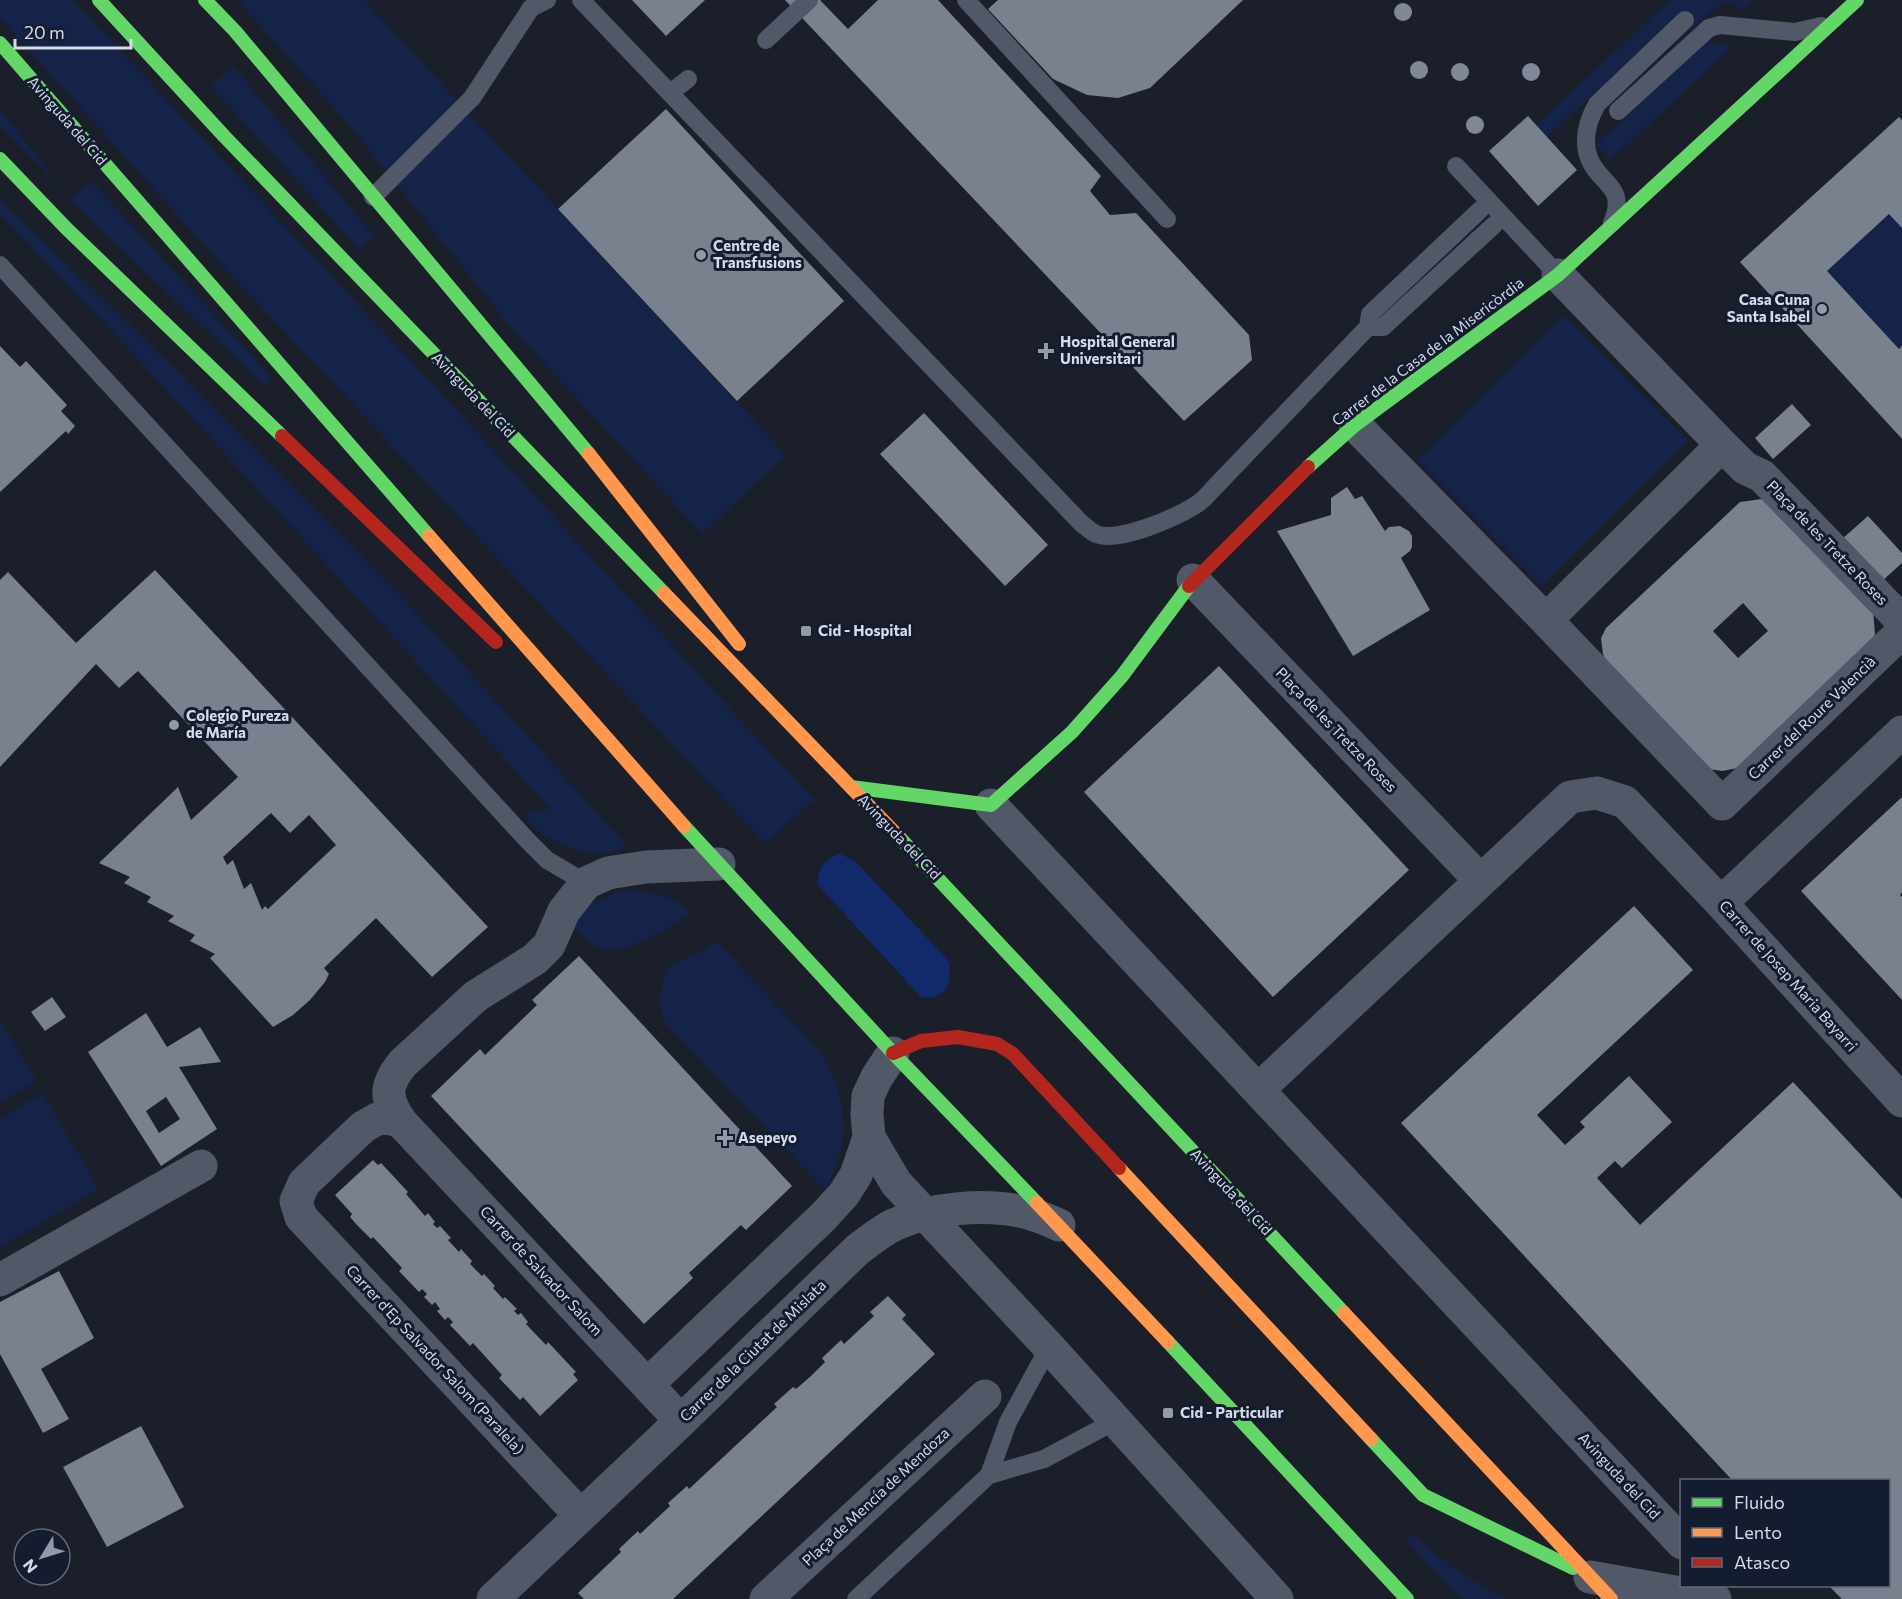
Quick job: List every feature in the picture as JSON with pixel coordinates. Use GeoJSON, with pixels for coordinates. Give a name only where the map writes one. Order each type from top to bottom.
{"type":"FeatureCollection","features":[{"type":"Feature","properties":{"kind":"main road","name":"Avinguda del Cid"},"geometry":{"type":"LineString","coordinates":[[99,0],[224,136],[954,895],[1600,1588]]}},
{"type":"Feature","properties":{"kind":"main road"},"geometry":{"type":"LineString","coordinates":[[205,0],[235,31],[601,468],[748,656]]}},
{"type":"Feature","properties":{"kind":"main road","name":"Carrer de la Casa de la Misericòrdia"},"geometry":{"type":"LineString","coordinates":[[991,805],[1072,732],[1122,676],[1192,580],[1298,477],[1355,425],[1558,274],[1857,0]]}},
{"type":"Feature","properties":{"kind":"main road","name":"Avinguda del Cid"},"geometry":{"type":"LineString","coordinates":[[0,43],[655,795],[893,1053],[1059,1224],[1407,1599]]}},
{"type":"Feature","properties":{"kind":"main road"},"geometry":{"type":"LineString","coordinates":[[0,159],[66,228],[509,655]]}},
{"type":"Feature","properties":{"kind":"main road","name":"Avinguda del Cid"},"geometry":{"type":"LineString","coordinates":[[770,684],[851,787]]}},
{"type":"Feature","properties":{"kind":"main road","name":"Avinguda del Cid"},"geometry":{"type":"LineString","coordinates":[[552,696],[655,795]]}},
{"type":"Feature","properties":{"kind":"main road"},"geometry":{"type":"LineString","coordinates":[[851,787],[991,805]]}},
{"type":"Feature","properties":{"kind":"main road"},"geometry":{"type":"LineString","coordinates":[[893,1053],[921,1041],[958,1037],[997,1044],[1013,1054],[1423,1495],[1600,1588]]}},
{"type":"Feature","properties":{"kind":"street","name":"Plaça de les Tretze Roses"},"geometry":{"type":"LineString","coordinates":[[1558,274],[1722,445],[1745,468],[1762,476],[1902,621]]}},
{"type":"Feature","properties":{"kind":"street"},"geometry":{"type":"LineString","coordinates":[[1355,425],[1546,620],[1722,445]]}},
{"type":"Feature","properties":{"kind":"street","name":"Plaça de les Tretze Roses"},"geometry":{"type":"LineString","coordinates":[[1192,580],[1480,880]]}},
{"type":"Feature","properties":{"kind":"street","name":"Carrer del Roure Valencià"},"geometry":{"type":"LineString","coordinates":[[1546,620],[1722,804],[1902,632]]}},
{"type":"Feature","properties":{"kind":"street"},"geometry":{"type":"LineString","coordinates":[[1722,903],[1902,732]]}},
{"type":"Feature","properties":{"kind":"street","name":"Carrer de Josep Maria Bayarri"},"geometry":{"type":"LineString","coordinates":[[1480,880],[1570,797],[1597,793],[1625,801],[1722,903],[1902,1101]]}},
{"type":"Feature","properties":{"kind":"street","name":"Avinguda del Cid"},"geometry":{"type":"LineString","coordinates":[[991,805],[1680,1541]]}},
{"type":"Feature","properties":{"kind":"street"},"geometry":{"type":"LineString","coordinates":[[586,883],[608,873],[646,867],[719,864]]}},
{"type":"Feature","properties":{"kind":"street"},"geometry":{"type":"LineString","coordinates":[[1258,1089],[1480,880]]}},
{"type":"Feature","properties":{"kind":"street","name":"Carrer de Salvador Salom"},"geometry":{"type":"LineString","coordinates":[[586,883],[564,911],[549,945],[535,959],[476,996],[403,1063],[393,1074],[389,1086],[389,1099],[401,1122],[681,1421]]}},
{"type":"Feature","properties":{"kind":"street"},"geometry":{"type":"LineString","coordinates":[[648,1384],[824,1216],[844,1194],[856,1175],[869,1137],[868,1096],[893,1053]]}},
{"type":"Feature","properties":{"kind":"street","name":"Carrer d'Ep Salvador Salom (Paralela)"},"geometry":{"type":"LineString","coordinates":[[401,1122],[388,1118],[377,1119],[363,1127],[304,1183],[296,1201],[301,1217],[580,1515]]}},
{"type":"Feature","properties":{"kind":"street"},"geometry":{"type":"LineString","coordinates":[[869,1137],[896,1183],[1049,1347],[1277,1599]]}},
{"type":"Feature","properties":{"kind":"street"},"geometry":{"type":"LineString","coordinates":[[0,1280],[201,1166]]}},
{"type":"Feature","properties":{"kind":"street","name":"Carrer de la Ciutat de Mislata"},"geometry":{"type":"LineString","coordinates":[[493,1599],[857,1250],[893,1225],[924,1213],[992,1208],[1023,1212],[1059,1224]]}},
{"type":"Feature","properties":{"kind":"street","name":"Plaça de Mencía de Mendoza"},"geometry":{"type":"LineString","coordinates":[[766,1599],[986,1396]]}},
{"type":"Feature","properties":{"kind":"street"},"geometry":{"type":"LineString","coordinates":[[1722,1587],[1734,1599]]}},
{"type":"Feature","properties":{"kind":"street"},"geometry":{"type":"LineString","coordinates":[[1600,1588],[1715,1599]]}},
{"type":"Feature","properties":{"kind":"lane"},"geometry":{"type":"LineString","coordinates":[[373,197],[472,98],[531,8],[547,0]]}},
{"type":"Feature","properties":{"kind":"lane"},"geometry":{"type":"LineString","coordinates":[[581,0],[1081,523],[1095,534],[1111,537],[1127,534],[1180,514],[1197,504],[1368,327],[1370,314],[1480,210]]}},
{"type":"Feature","properties":{"kind":"lane"},"geometry":{"type":"LineString","coordinates":[[766,40],[809,0]]}},
{"type":"Feature","properties":{"kind":"lane"},"geometry":{"type":"LineString","coordinates":[[966,0],[1167,219]]}},
{"type":"Feature","properties":{"kind":"lane"},"geometry":{"type":"LineString","coordinates":[[1618,111],[1709,28],[1720,25],[1795,32],[1816,28],[1836,19]]}},
{"type":"Feature","properties":{"kind":"lane"},"geometry":{"type":"LineString","coordinates":[[1611,226],[1617,211],[1616,195],[1589,158],[1586,140],[1588,119],[1597,104],[1685,20]]}},
{"type":"Feature","properties":{"kind":"lane"},"geometry":{"type":"LineString","coordinates":[[670,93],[688,80]]}},
{"type":"Feature","properties":{"kind":"lane"},"geometry":{"type":"LineString","coordinates":[[1456,166],[1558,274]]}},
{"type":"Feature","properties":{"kind":"lane"},"geometry":{"type":"LineString","coordinates":[[1368,327],[1383,327],[1494,225]]}},
{"type":"Feature","properties":{"kind":"lane"},"geometry":{"type":"LineString","coordinates":[[0,265],[528,841],[547,860],[586,883]]}},
{"type":"Feature","properties":{"kind":"lane"},"geometry":{"type":"LineString","coordinates":[[989,1475],[1008,1422],[1049,1347]]}},
{"type":"Feature","properties":{"kind":"lane"},"geometry":{"type":"LineString","coordinates":[[856,1599],[989,1475],[1044,1459],[1115,1421]]}},
{"type":"Feature","properties":{"kind":"shaded area"},"geometry":{"type":"Polygon","coordinates":[[[0,0],[73,0],[415,365],[814,800],[765,843],[236,280],[0,18],[0,0]]]}},
{"type":"Feature","properties":{"kind":"shaded area"},"geometry":{"type":"Polygon","coordinates":[[[237,0],[364,0],[786,455],[702,534],[510,326],[346,121],[237,0]]]}},
{"type":"Feature","properties":{"kind":"shaded area"},"geometry":{"type":"Polygon","coordinates":[[[1670,0],[1752,0],[1742,10],[1733,3],[1724,1],[1693,28],[1679,14],[1547,137],[1536,125],[1670,0]]]}},
{"type":"Feature","properties":{"kind":"shaded area"},"geometry":{"type":"Polygon","coordinates":[[[1707,42],[1734,46],[1610,160],[1596,144],[1707,42]]]}},
{"type":"Feature","properties":{"kind":"shaded area"},"geometry":{"type":"Polygon","coordinates":[[[233,66],[375,238],[360,250],[211,86],[233,66]]]}},
{"type":"Feature","properties":{"kind":"shaded area"},"geometry":{"type":"Polygon","coordinates":[[[1,111],[66,192],[0,126],[1,111]]]}},
{"type":"Feature","properties":{"kind":"shaded area"},"geometry":{"type":"Polygon","coordinates":[[[91,181],[272,378],[265,386],[69,199],[91,181]]]}},
{"type":"Feature","properties":{"kind":"shaded area"},"geometry":{"type":"Polygon","coordinates":[[[0,199],[161,355],[401,596],[628,847],[608,853],[592,854],[557,842],[529,822],[525,814],[550,808],[126,346],[0,214],[0,199]]]}},
{"type":"Feature","properties":{"kind":"shaded area"},"geometry":{"type":"Polygon","coordinates":[[[1889,214],[1902,228],[1902,346],[1899,349],[1827,271],[1889,214]]]}},
{"type":"Feature","properties":{"kind":"shaded area"},"geometry":{"type":"Polygon","coordinates":[[[1563,315],[1688,441],[1542,586],[1417,460],[1563,315]]]}},
{"type":"Feature","properties":{"kind":"shaded area"},"geometry":{"type":"Polygon","coordinates":[[[840,854],[855,861],[947,959],[949,981],[937,996],[921,997],[817,884],[823,864],[840,854]]]}},
{"type":"Feature","properties":{"kind":"shaded area"},"geometry":{"type":"Polygon","coordinates":[[[634,890],[659,894],[677,901],[691,915],[638,943],[617,949],[599,947],[590,943],[572,925],[585,906],[615,893],[634,890]]]}},
{"type":"Feature","properties":{"kind":"shaded area"},"geometry":{"type":"Polygon","coordinates":[[[716,941],[818,1049],[830,1069],[841,1103],[844,1126],[839,1158],[826,1191],[667,1025],[663,1017],[660,997],[665,974],[673,965],[702,951],[716,941]]]}},
{"type":"Feature","properties":{"kind":"shaded area"},"geometry":{"type":"Polygon","coordinates":[[[0,1020],[37,1081],[0,1103],[0,1020]]]}},
{"type":"Feature","properties":{"kind":"shaded area"},"geometry":{"type":"Polygon","coordinates":[[[43,1093],[99,1189],[0,1247],[0,1119],[43,1093]]]}},
{"type":"Feature","properties":{"kind":"shaded area"},"geometry":{"type":"Polygon","coordinates":[[[1413,1532],[1438,1557],[1505,1599],[1461,1599],[1406,1541],[1413,1532]]]}},
{"type":"Feature","properties":{"kind":"building"},"geometry":{"type":"Polygon","coordinates":[[[632,0],[705,0],[666,36],[632,0]]]}},
{"type":"Feature","properties":{"kind":"building"},"geometry":{"type":"Polygon","coordinates":[[[785,0],[820,0],[848,29],[878,0],[938,0],[1101,176],[1090,191],[1110,215],[1136,213],[1249,335],[1252,360],[1184,421],[785,0]]]}},
{"type":"Feature","properties":{"kind":"building"},"geometry":{"type":"Polygon","coordinates":[[[998,0],[1243,0],[1150,88],[1118,98],[1087,95],[1053,79],[988,9],[998,0]]]}},
{"type":"Feature","properties":{"kind":"building","name":"Centre de Transfusions"},"geometry":{"type":"Polygon","coordinates":[[[666,109],[844,301],[737,401],[558,209],[666,109]]]}},
{"type":"Feature","properties":{"kind":"building"},"geometry":{"type":"Polygon","coordinates":[[[1528,116],[1577,170],[1538,206],[1489,151],[1528,116]]]}},
{"type":"Feature","properties":{"kind":"building","name":"Casa Cuna Santa Isabel"},"geometry":{"type":"Polygon","coordinates":[[[1899,117],[1902,120],[1902,228],[1889,214],[1827,271],[1899,349],[1902,346],[1902,439],[1740,262],[1899,117]]]}},
{"type":"Feature","properties":{"kind":"building"},"geometry":{"type":"Polygon","coordinates":[[[0,346],[20,367],[26,361],[67,405],[61,411],[75,426],[68,434],[66,431],[0,492],[0,346]]]}},
{"type":"Feature","properties":{"kind":"building"},"geometry":{"type":"Polygon","coordinates":[[[1792,404],[1811,425],[1773,459],[1755,438],[1792,404]]]}},
{"type":"Feature","properties":{"kind":"building"},"geometry":{"type":"Polygon","coordinates":[[[924,413],[1048,545],[1005,586],[880,454],[924,413]]]}},
{"type":"Feature","properties":{"kind":"building"},"geometry":{"type":"Polygon","coordinates":[[[1347,487],[1355,499],[1362,496],[1385,531],[1389,527],[1400,526],[1409,531],[1412,536],[1412,547],[1401,558],[1430,610],[1353,656],[1277,531],[1331,515],[1331,498],[1347,487]]]}},
{"type":"Feature","properties":{"kind":"building"},"geometry":{"type":"Polygon","coordinates":[[[1762,499],[1873,610],[1875,634],[1870,646],[1738,768],[1722,771],[1709,769],[1609,669],[1603,654],[1601,638],[1606,628],[1740,502],[1762,499]],[[1743,603],[1713,631],[1738,658],[1768,631],[1743,603]]]}},
{"type":"Feature","properties":{"kind":"building"},"geometry":{"type":"Polygon","coordinates":[[[1868,516],[1902,553],[1902,563],[1881,582],[1842,539],[1868,516]]]}},
{"type":"Feature","properties":{"kind":"building"},"geometry":{"type":"Polygon","coordinates":[[[155,570],[488,927],[432,977],[376,918],[324,968],[329,974],[310,1000],[293,1015],[273,1027],[210,958],[215,954],[190,941],[195,935],[168,921],[174,916],[147,902],[151,897],[124,883],[130,877],[99,863],[178,787],[191,820],[238,777],[138,671],[119,688],[96,664],[0,767],[0,580],[8,572],[76,643],[155,570]],[[271,813],[223,857],[227,865],[233,860],[244,889],[251,883],[262,910],[265,906],[268,909],[336,845],[309,815],[290,833],[271,813]]]}},
{"type":"Feature","properties":{"kind":"building"},"geometry":{"type":"Polygon","coordinates":[[[1219,666],[1409,870],[1273,997],[1084,792],[1219,666]]]}},
{"type":"Feature","properties":{"kind":"building"},"geometry":{"type":"Polygon","coordinates":[[[1902,797],[1902,892],[1900,895],[1902,897],[1902,1000],[1801,891],[1902,797]]]}},
{"type":"Feature","properties":{"kind":"building"},"geometry":{"type":"Polygon","coordinates":[[[1634,906],[1693,970],[1537,1115],[1565,1145],[1585,1127],[1580,1122],[1629,1076],[1672,1122],[1622,1168],[1615,1161],[1597,1178],[1640,1225],[1793,1082],[1902,1199],[1902,1599],[1842,1599],[1830,1587],[1890,1587],[1890,1479],[1731,1479],[1401,1123],[1634,906]]]}},
{"type":"Feature","properties":{"kind":"building"},"geometry":{"type":"Polygon","coordinates":[[[579,956],[792,1186],[746,1230],[741,1225],[689,1273],[693,1278],[644,1324],[431,1096],[480,1049],[485,1055],[537,1005],[532,1000],[579,956]]]}},
{"type":"Feature","properties":{"kind":"building"},"geometry":{"type":"Polygon","coordinates":[[[52,997],[66,1017],[45,1031],[31,1012],[52,997]]]}},
{"type":"Feature","properties":{"kind":"building"},"geometry":{"type":"Polygon","coordinates":[[[146,1013],[167,1047],[200,1027],[221,1062],[179,1067],[217,1129],[161,1166],[88,1052],[146,1013]],[[166,1097],[146,1111],[159,1133],[180,1119],[166,1097]]]}},
{"type":"Feature","properties":{"kind":"building"},"geometry":{"type":"Polygon","coordinates":[[[373,1160],[378,1165],[381,1163],[408,1192],[406,1194],[425,1216],[428,1213],[435,1222],[433,1224],[437,1228],[440,1226],[451,1238],[448,1240],[472,1261],[470,1264],[482,1276],[484,1274],[503,1299],[505,1297],[517,1309],[514,1311],[518,1315],[521,1313],[528,1322],[526,1324],[546,1345],[548,1342],[576,1372],[573,1374],[578,1380],[540,1416],[523,1397],[520,1400],[499,1378],[502,1375],[473,1343],[470,1346],[450,1325],[453,1322],[448,1317],[445,1320],[437,1311],[440,1309],[435,1302],[432,1305],[424,1297],[427,1294],[422,1289],[419,1292],[399,1271],[402,1268],[373,1237],[371,1239],[357,1225],[350,1217],[352,1214],[335,1195],[373,1160]]]}},
{"type":"Feature","properties":{"kind":"building"},"geometry":{"type":"Polygon","coordinates":[[[59,1271],[94,1338],[41,1369],[69,1419],[43,1433],[0,1354],[0,1302],[59,1271]]]}},
{"type":"Feature","properties":{"kind":"building"},"geometry":{"type":"Polygon","coordinates":[[[888,1296],[906,1315],[902,1319],[935,1354],[673,1599],[584,1599],[578,1593],[621,1552],[619,1549],[638,1531],[640,1534],[670,1506],[668,1503],[687,1486],[689,1489],[777,1407],[774,1404],[793,1387],[796,1389],[811,1376],[825,1362],[822,1358],[841,1340],[844,1344],[874,1316],[870,1312],[888,1296]]]}},
{"type":"Feature","properties":{"kind":"building"},"geometry":{"type":"Polygon","coordinates":[[[141,1426],[184,1507],[107,1547],[63,1467],[141,1426]]]}},
{"type":"Feature","properties":{"kind":"traffic: fast"},"geometry":{"type":"LineString","coordinates":[[99,0],[224,136],[664,593]]}},
{"type":"Feature","properties":{"kind":"traffic: fast"},"geometry":{"type":"LineString","coordinates":[[205,0],[235,31],[589,454]]}},
{"type":"Feature","properties":{"kind":"traffic: fast"},"geometry":{"type":"LineString","coordinates":[[1308,467],[1355,425],[1558,275],[1857,0]]}},
{"type":"Feature","properties":{"kind":"traffic: fast"},"geometry":{"type":"LineString","coordinates":[[0,43],[429,536]]}},
{"type":"Feature","properties":{"kind":"traffic: fast"},"geometry":{"type":"LineString","coordinates":[[0,159],[66,228],[282,436]]}},
{"type":"Feature","properties":{"kind":"traffic: fast"},"geometry":{"type":"LineString","coordinates":[[851,787],[991,805],[1072,732],[1122,676],[1189,586]]}},
{"type":"Feature","properties":{"kind":"traffic: fast"},"geometry":{"type":"LineString","coordinates":[[684,826],[893,1053],[1037,1203]]}},
{"type":"Feature","properties":{"kind":"traffic: fast"},"geometry":{"type":"LineString","coordinates":[[900,838],[1344,1313]]}},
{"type":"Feature","properties":{"kind":"traffic: fast"},"geometry":{"type":"LineString","coordinates":[[1168,1342],[1407,1599]]}},
{"type":"Feature","properties":{"kind":"traffic: fast"},"geometry":{"type":"LineString","coordinates":[[1371,1439],[1423,1495],[1573,1568]]}},
{"type":"Feature","properties":{"kind":"traffic: slow"},"geometry":{"type":"LineString","coordinates":[[589,454],[739,644]]}},
{"type":"Feature","properties":{"kind":"traffic: slow"},"geometry":{"type":"LineString","coordinates":[[429,536],[684,826]]}},
{"type":"Feature","properties":{"kind":"traffic: slow"},"geometry":{"type":"LineString","coordinates":[[664,593],[900,838]]}},
{"type":"Feature","properties":{"kind":"traffic: slow"},"geometry":{"type":"LineString","coordinates":[[1119,1168],[1371,1439]]}},
{"type":"Feature","properties":{"kind":"traffic: slow"},"geometry":{"type":"LineString","coordinates":[[1037,1203],[1168,1342]]}},
{"type":"Feature","properties":{"kind":"traffic: slow"},"geometry":{"type":"LineString","coordinates":[[1344,1313],[1611,1599]]}},
{"type":"Feature","properties":{"kind":"traffic: jam"},"geometry":{"type":"LineString","coordinates":[[282,436],[496,642]]}},
{"type":"Feature","properties":{"kind":"traffic: jam"},"geometry":{"type":"LineString","coordinates":[[1189,586],[1308,467]]}},
{"type":"Feature","properties":{"kind":"traffic: jam"},"geometry":{"type":"LineString","coordinates":[[893,1053],[921,1041],[958,1037],[997,1044],[1013,1054],[1119,1168]]}},
{"type":"Feature","properties":{"kind":"place","name":"Centre de Transfusions"},"geometry":{"type":"Point","coordinates":[701,255]}},
{"type":"Feature","properties":{"kind":"place","name":"Casa Cuna Santa Isabel"},"geometry":{"type":"Point","coordinates":[1822,309]}},
{"type":"Feature","properties":{"kind":"place","name":"Hospital General Universitari"},"geometry":{"type":"Point","coordinates":[1046,351]}},
{"type":"Feature","properties":{"kind":"place","name":"Cid - Hospital"},"geometry":{"type":"Point","coordinates":[806,631]}},
{"type":"Feature","properties":{"kind":"place","name":"Colegio Pureza de María"},"geometry":{"type":"Point","coordinates":[174,725]}},
{"type":"Feature","properties":{"kind":"place","name":"Asepeyo"},"geometry":{"type":"Point","coordinates":[725,1138]}},
{"type":"Feature","properties":{"kind":"place","name":"Cid - Particular"},"geometry":{"type":"Point","coordinates":[1168,1413]}}]}
